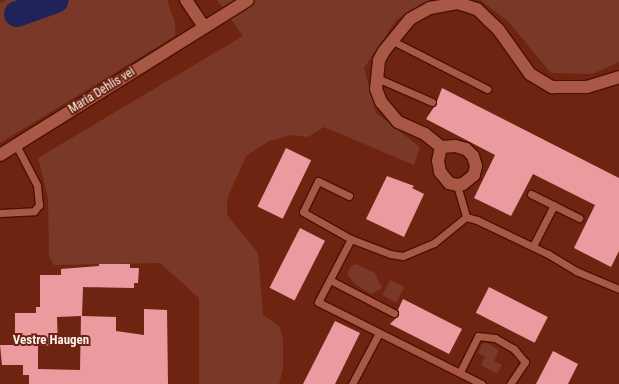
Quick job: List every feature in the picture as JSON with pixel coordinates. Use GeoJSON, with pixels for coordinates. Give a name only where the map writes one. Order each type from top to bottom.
{"type":"FeatureCollection","features":[{"type":"Feature","properties":{"kind":"street"},"geometry":{"type":"LineString","coordinates":[[186,0],[204,27]]}},
{"type":"Feature","properties":{"kind":"street","name":"Maria Dehlis vei"},"geometry":{"type":"LineString","coordinates":[[0,155],[248,0]]}},
{"type":"Feature","properties":{"kind":"street"},"geometry":{"type":"LineString","coordinates":[[441,147],[438,161],[440,172],[449,183],[457,185],[463,184],[474,174],[476,166],[473,156],[466,149],[455,146],[441,147],[426,134],[398,122],[389,114],[381,102],[376,88],[379,60],[391,40],[410,19],[421,12],[440,5],[458,3],[485,15],[498,29],[530,74],[552,87],[587,88],[619,77]]}},
{"type":"Feature","properties":{"kind":"lane"},"geometry":{"type":"LineString","coordinates":[[391,40],[487,89]]}},
{"type":"Feature","properties":{"kind":"lane"},"geometry":{"type":"LineString","coordinates":[[377,78],[432,102]]}},
{"type":"Feature","properties":{"kind":"lane"},"geometry":{"type":"LineString","coordinates":[[0,213],[34,211],[40,198],[28,164],[16,145]]}},
{"type":"Feature","properties":{"kind":"lane"},"geometry":{"type":"LineString","coordinates":[[349,196],[318,181],[303,212],[351,239],[390,254],[403,256],[434,243],[466,217]]}},
{"type":"Feature","properties":{"kind":"lane"},"geometry":{"type":"LineString","coordinates":[[457,185],[466,217]]}},
{"type":"Feature","properties":{"kind":"lane"},"geometry":{"type":"LineString","coordinates":[[531,194],[579,218]]}},
{"type":"Feature","properties":{"kind":"lane"},"geometry":{"type":"LineString","coordinates":[[22,204],[26,211]]}},
{"type":"Feature","properties":{"kind":"lane"},"geometry":{"type":"LineString","coordinates":[[533,246],[554,205]]}},
{"type":"Feature","properties":{"kind":"lane"},"geometry":{"type":"LineString","coordinates":[[466,217],[477,220],[533,246],[576,271],[619,289]]}},
{"type":"Feature","properties":{"kind":"lane"},"geometry":{"type":"LineString","coordinates":[[351,239],[318,302],[482,384]]}},
{"type":"Feature","properties":{"kind":"lane"},"geometry":{"type":"LineString","coordinates":[[330,280],[394,313]]}},
{"type":"Feature","properties":{"kind":"lane"},"geometry":{"type":"LineString","coordinates":[[352,384],[379,333]]}},
{"type":"Feature","properties":{"kind":"lane"},"geometry":{"type":"LineString","coordinates":[[460,372],[478,336],[495,338],[514,349],[525,362],[510,384]]}},
{"type":"Feature","properties":{"kind":"shaded area"},"geometry":{"type":"Polygon","coordinates":[[[6,0],[167,0],[175,23],[175,36],[0,143],[0,3],[6,0]]]}},
{"type":"Feature","properties":{"kind":"shaded area"},"geometry":{"type":"Polygon","coordinates":[[[217,0],[440,0],[397,19],[364,68],[376,113],[420,147],[414,165],[324,127],[308,137],[292,135],[269,141],[246,156],[227,199],[227,215],[258,253],[263,315],[279,326],[283,338],[283,369],[279,384],[199,384],[199,298],[160,263],[54,265],[49,256],[48,198],[38,158],[243,36],[217,0]]]}},
{"type":"Feature","properties":{"kind":"shaded area"},"geometry":{"type":"Polygon","coordinates":[[[480,0],[619,0],[619,62],[592,74],[551,73],[508,21],[480,0]]]}},
{"type":"Feature","properties":{"kind":"shaded area"},"geometry":{"type":"Polygon","coordinates":[[[356,264],[375,273],[382,288],[371,294],[356,285],[347,274],[352,265],[356,264]]]}},
{"type":"Feature","properties":{"kind":"shaded area"},"geometry":{"type":"Polygon","coordinates":[[[390,280],[404,287],[397,302],[382,295],[390,280]]]}},
{"type":"Feature","properties":{"kind":"shaded area"},"geometry":{"type":"Polygon","coordinates":[[[487,343],[499,350],[494,361],[502,365],[497,374],[481,365],[485,357],[478,353],[482,344],[487,343]]]}},
{"type":"Feature","properties":{"kind":"building"},"geometry":{"type":"Polygon","coordinates":[[[442,88],[619,178],[619,251],[611,267],[574,248],[595,205],[533,174],[511,216],[474,198],[495,155],[426,119],[436,104],[442,88]]]}},
{"type":"Feature","properties":{"kind":"building"},"geometry":{"type":"Polygon","coordinates":[[[286,148],[311,160],[283,219],[258,206],[286,148]]]}},
{"type":"Feature","properties":{"kind":"building"},"geometry":{"type":"Polygon","coordinates":[[[387,176],[414,186],[412,188],[424,194],[404,237],[366,219],[387,176]]]}},
{"type":"Feature","properties":{"kind":"building"},"geometry":{"type":"Polygon","coordinates":[[[300,228],[325,241],[295,300],[270,288],[300,228]]]}},
{"type":"Feature","properties":{"kind":"building"},"geometry":{"type":"Polygon","coordinates":[[[99,264],[130,264],[130,268],[139,268],[138,283],[134,283],[134,288],[83,287],[82,316],[116,317],[116,331],[144,335],[144,309],[167,310],[168,384],[29,384],[29,375],[23,375],[23,365],[2,365],[0,345],[15,345],[15,313],[36,313],[36,307],[40,307],[40,275],[61,275],[61,269],[99,266],[99,264]],[[81,316],[57,317],[58,346],[38,345],[38,369],[80,370],[81,316]]]}},
{"type":"Feature","properties":{"kind":"building"},"geometry":{"type":"Polygon","coordinates":[[[489,287],[548,317],[535,343],[476,313],[489,287]]]}},
{"type":"Feature","properties":{"kind":"building"},"geometry":{"type":"Polygon","coordinates":[[[403,299],[462,329],[449,354],[390,324],[399,315],[398,310],[403,299]]]}},
{"type":"Feature","properties":{"kind":"building"},"geometry":{"type":"Polygon","coordinates":[[[335,321],[360,333],[335,384],[303,384],[335,321]]]}},
{"type":"Feature","properties":{"kind":"building"},"geometry":{"type":"Polygon","coordinates":[[[553,351],[578,364],[568,384],[536,384],[553,351]]]}},
{"type":"Feature","properties":{"kind":"waterway"},"geometry":{"type":"LineString","coordinates":[[17,14],[56,0]]}},
{"type":"Feature","properties":{"kind":"district","name":"Vestre Haugen"},"geometry":{"type":"Point","coordinates":[51,340]}}]}
